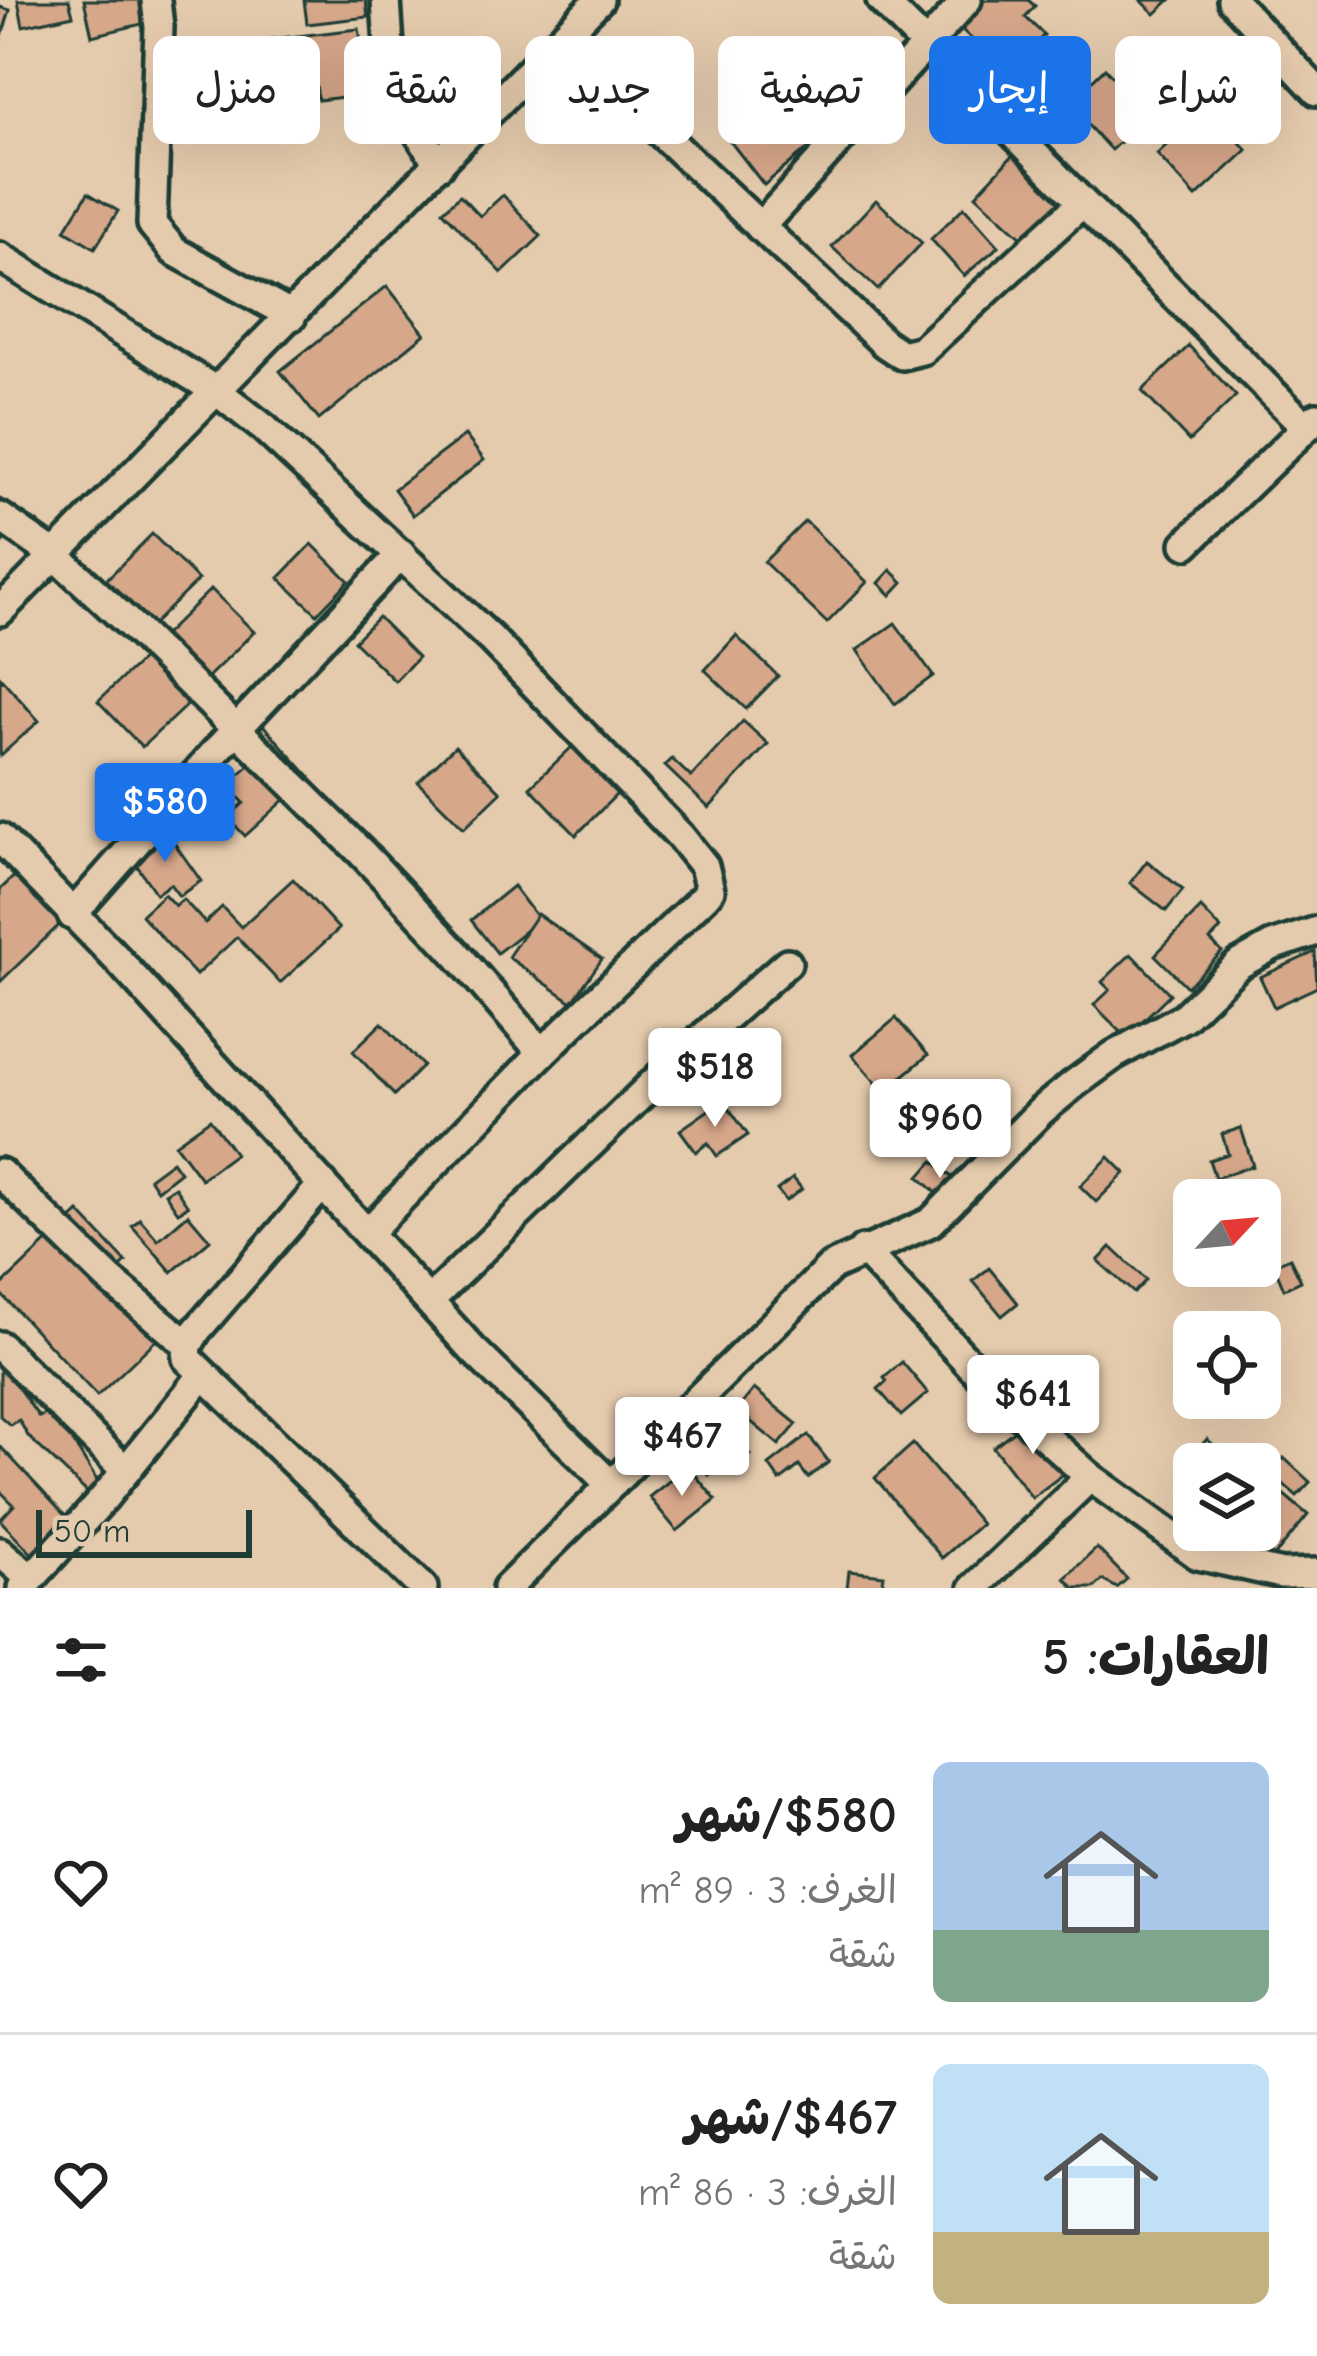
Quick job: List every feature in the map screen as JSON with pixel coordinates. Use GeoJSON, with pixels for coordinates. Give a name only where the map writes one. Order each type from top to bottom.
{"type":"FeatureCollection","features":[{"type":"Feature","properties":{"kind":"street"},"geometry":{"type":"LineString","coordinates":[[156,0],[152,224],[174,250],[292,316]]}},
{"type":"Feature","properties":{"kind":"street"},"geometry":{"type":"LineString","coordinates":[[386,0],[391,76],[403,110],[439,164]]}},
{"type":"Feature","properties":{"kind":"street"},"geometry":{"type":"LineString","coordinates":[[564,36],[599,0]]}},
{"type":"Feature","properties":{"kind":"street"},"geometry":{"type":"LineString","coordinates":[[881,0],[1082,203],[1312,422],[1186,544]]}},
{"type":"Feature","properties":{"kind":"street"},"geometry":{"type":"LineString","coordinates":[[760,226],[968,0]]}},
{"type":"Feature","properties":{"kind":"street"},"geometry":{"type":"LineString","coordinates":[[1232,0],[1317,91]]}},
{"type":"Feature","properties":{"kind":"street"},"geometry":{"type":"LineString","coordinates":[[0,611],[525,76]]}},
{"type":"Feature","properties":{"kind":"street"},"geometry":{"type":"LineString","coordinates":[[673,144],[884,343],[910,356],[1082,203]]}},
{"type":"Feature","properties":{"kind":"street"},"geometry":{"type":"LineString","coordinates":[[0,256],[218,392],[264,428],[491,638],[680,836],[708,878],[706,896],[542,1053],[368,1232]]}},
{"type":"Feature","properties":{"kind":"street"},"geometry":{"type":"LineString","coordinates":[[0,517],[56,556],[362,852],[542,1053]]}},
{"type":"Feature","properties":{"kind":"street"},"geometry":{"type":"LineString","coordinates":[[72,915],[401,554]]}},
{"type":"Feature","properties":{"kind":"street"},"geometry":{"type":"LineString","coordinates":[[0,838],[473,1350],[611,1485]]}},
{"type":"Feature","properties":{"kind":"street"},"geometry":{"type":"LineString","coordinates":[[507,1588],[843,1258],[932,1222],[1041,1111],[1114,1055],[1184,1017],[1238,964],[1317,931]]}},
{"type":"Feature","properties":{"kind":"street"},"geometry":{"type":"LineString","coordinates":[[429,1301],[676,1061],[787,964]]}},
{"type":"Feature","properties":{"kind":"street"},"geometry":{"type":"LineString","coordinates":[[0,1174],[109,1279],[188,1346]]}},
{"type":"Feature","properties":{"kind":"street"},"geometry":{"type":"LineString","coordinates":[[323,1184],[188,1346],[188,1358],[423,1588]]}},
{"type":"Feature","properties":{"kind":"street"},"geometry":{"type":"LineString","coordinates":[[863,1250],[999,1395],[1090,1477],[1198,1555],[1282,1574],[1317,1573]]}},
{"type":"Feature","properties":{"kind":"street"},"geometry":{"type":"LineString","coordinates":[[0,1346],[126,1471]]}},
{"type":"Feature","properties":{"kind":"street"},"geometry":{"type":"LineString","coordinates":[[0,1552],[27,1583],[202,1376]]}},
{"type":"Feature","properties":{"kind":"street"},"geometry":{"type":"LineString","coordinates":[[974,1588],[1090,1477]]}},
{"type":"Feature","properties":{"kind":"building"},"geometry":{"type":"Polygon","coordinates":[[[18,0],[69,0],[73,15],[23,26],[18,0]]]}},
{"type":"Feature","properties":{"kind":"building"},"geometry":{"type":"Polygon","coordinates":[[[84,0],[159,0],[163,19],[92,36],[84,0]]]}},
{"type":"Feature","properties":{"kind":"building"},"geometry":{"type":"Polygon","coordinates":[[[304,0],[366,0],[368,17],[307,24],[304,0]]]}},
{"type":"Feature","properties":{"kind":"building"},"geometry":{"type":"Polygon","coordinates":[[[985,0],[1028,0],[1035,6],[1025,17],[1044,35],[968,36],[959,27],[985,0]]]}},
{"type":"Feature","properties":{"kind":"building"},"geometry":{"type":"Polygon","coordinates":[[[1141,0],[1170,0],[1155,14],[1141,0]]]}},
{"type":"Feature","properties":{"kind":"building"},"geometry":{"type":"Polygon","coordinates":[[[0,7],[10,10],[0,42],[0,7]]]}},
{"type":"Feature","properties":{"kind":"building"},"geometry":{"type":"Polygon","coordinates":[[[359,29],[360,36],[344,36],[344,97],[320,100],[320,36],[297,36],[359,29]]]}},
{"type":"Feature","properties":{"kind":"building"},"geometry":{"type":"Polygon","coordinates":[[[1105,68],[1115,79],[1117,144],[1111,150],[1091,129],[1091,82],[1105,68]]]}},
{"type":"Feature","properties":{"kind":"building"},"geometry":{"type":"Polygon","coordinates":[[[732,144],[808,144],[810,147],[764,185],[732,144]]]}},
{"type":"Feature","properties":{"kind":"building"},"geometry":{"type":"Polygon","coordinates":[[[1023,144],[1031,144],[1075,184],[1025,240],[976,195],[1023,144]]]}},
{"type":"Feature","properties":{"kind":"building"},"geometry":{"type":"Polygon","coordinates":[[[1168,144],[1241,144],[1247,150],[1196,197],[1157,154],[1168,144]]]}},
{"type":"Feature","properties":{"kind":"building"},"geometry":{"type":"Polygon","coordinates":[[[88,193],[118,211],[95,248],[65,230],[88,193]]]}},
{"type":"Feature","properties":{"kind":"building"},"geometry":{"type":"Polygon","coordinates":[[[460,195],[480,216],[503,195],[541,236],[502,273],[443,211],[460,195]]]}},
{"type":"Feature","properties":{"kind":"building"},"geometry":{"type":"Polygon","coordinates":[[[876,200],[922,243],[878,290],[832,247],[876,200]]]}},
{"type":"Feature","properties":{"kind":"building"},"geometry":{"type":"Polygon","coordinates":[[[964,207],[999,246],[964,276],[931,239],[964,207]]]}},
{"type":"Feature","properties":{"kind":"building"},"geometry":{"type":"Polygon","coordinates":[[[387,286],[425,334],[319,420],[280,371],[387,286]]]}},
{"type":"Feature","properties":{"kind":"building"},"geometry":{"type":"Polygon","coordinates":[[[1189,346],[1236,396],[1189,441],[1142,391],[1189,346]]]}},
{"type":"Feature","properties":{"kind":"building"},"geometry":{"type":"Polygon","coordinates":[[[465,435],[484,460],[413,515],[394,489],[465,435]]]}},
{"type":"Feature","properties":{"kind":"building"},"geometry":{"type":"Polygon","coordinates":[[[0,499],[37,522],[18,548],[4,540],[0,547],[0,499]]]}},
{"type":"Feature","properties":{"kind":"building"},"geometry":{"type":"Polygon","coordinates":[[[805,521],[867,582],[827,623],[764,562],[805,521]]]}},
{"type":"Feature","properties":{"kind":"building"},"geometry":{"type":"Polygon","coordinates":[[[152,534],[198,580],[149,628],[103,583],[152,534]]]}},
{"type":"Feature","properties":{"kind":"building"},"geometry":{"type":"Polygon","coordinates":[[[312,544],[349,581],[317,614],[279,578],[312,544]]]}},
{"type":"Feature","properties":{"kind":"building"},"geometry":{"type":"Polygon","coordinates":[[[891,570],[903,582],[891,595],[879,583],[891,570]]]}},
{"type":"Feature","properties":{"kind":"building"},"geometry":{"type":"Polygon","coordinates":[[[211,589],[254,632],[203,682],[160,639],[211,589]]]}},
{"type":"Feature","properties":{"kind":"building"},"geometry":{"type":"Polygon","coordinates":[[[378,617],[418,657],[395,681],[354,641],[378,617]]]}},
{"type":"Feature","properties":{"kind":"building"},"geometry":{"type":"Polygon","coordinates":[[[895,623],[933,676],[895,704],[857,650],[895,623]]]}},
{"type":"Feature","properties":{"kind":"building"},"geometry":{"type":"Polygon","coordinates":[[[736,636],[778,676],[746,709],[705,670],[736,636]]]}},
{"type":"Feature","properties":{"kind":"building"},"geometry":{"type":"Polygon","coordinates":[[[148,654],[192,700],[142,747],[98,701],[148,654]]]}},
{"type":"Feature","properties":{"kind":"building"},"geometry":{"type":"Polygon","coordinates":[[[0,677],[39,721],[0,756],[0,677]]]}},
{"type":"Feature","properties":{"kind":"building"},"geometry":{"type":"Polygon","coordinates":[[[743,721],[768,744],[709,808],[665,766],[672,759],[691,777],[743,721]]]}},
{"type":"Feature","properties":{"kind":"building"},"geometry":{"type":"Polygon","coordinates":[[[263,725],[310,777],[245,836],[205,793],[212,786],[235,811],[244,803],[227,785],[253,762],[239,747],[263,725]]]}},
{"type":"Feature","properties":{"kind":"building"},"geometry":{"type":"Polygon","coordinates":[[[576,743],[621,790],[576,835],[530,787],[576,743]]]}},
{"type":"Feature","properties":{"kind":"building"},"geometry":{"type":"Polygon","coordinates":[[[455,746],[501,792],[464,828],[418,782],[455,746]]]}},
{"type":"Feature","properties":{"kind":"building"},"geometry":{"type":"Polygon","coordinates":[[[165,830],[201,881],[179,896],[170,884],[156,894],[130,855],[165,830]]]}},
{"type":"Feature","properties":{"kind":"building"},"geometry":{"type":"Polygon","coordinates":[[[33,858],[79,906],[0,982],[0,890],[33,858]]]}},
{"type":"Feature","properties":{"kind":"building"},"geometry":{"type":"Polygon","coordinates":[[[1147,861],[1183,890],[1166,911],[1130,883],[1147,861]]]}},
{"type":"Feature","properties":{"kind":"building"},"geometry":{"type":"Polygon","coordinates":[[[293,879],[339,929],[280,983],[237,937],[196,975],[141,915],[164,894],[175,906],[183,899],[205,923],[222,907],[241,927],[293,879]]]}},
{"type":"Feature","properties":{"kind":"building"},"geometry":{"type":"Polygon","coordinates":[[[513,886],[539,920],[497,953],[471,920],[513,886]]]}},
{"type":"Feature","properties":{"kind":"building"},"geometry":{"type":"Polygon","coordinates":[[[1201,908],[1221,929],[1210,940],[1222,952],[1187,987],[1155,955],[1201,908]]]}},
{"type":"Feature","properties":{"kind":"building"},"geometry":{"type":"Polygon","coordinates":[[[537,914],[602,959],[572,1002],[508,957],[537,914]]]}},
{"type":"Feature","properties":{"kind":"building"},"geometry":{"type":"Polygon","coordinates":[[[1315,952],[1317,987],[1274,1007],[1260,977],[1315,952]]]}},
{"type":"Feature","properties":{"kind":"building"},"geometry":{"type":"Polygon","coordinates":[[[1131,954],[1170,994],[1126,1037],[1094,1005],[1110,990],[1102,982],[1131,954]]]}},
{"type":"Feature","properties":{"kind":"building"},"geometry":{"type":"Polygon","coordinates":[[[896,1018],[928,1055],[884,1092],[852,1055],[896,1018]]]}},
{"type":"Feature","properties":{"kind":"building"},"geometry":{"type":"Polygon","coordinates":[[[382,1023],[423,1066],[394,1095],[353,1051],[382,1023]]]}},
{"type":"Feature","properties":{"kind":"building"},"geometry":{"type":"Polygon","coordinates":[[[699,1077],[717,1095],[708,1105],[689,1087],[699,1077]]]}},
{"type":"Feature","properties":{"kind":"building"},"geometry":{"type":"Polygon","coordinates":[[[723,1100],[748,1135],[717,1156],[708,1143],[696,1152],[680,1130],[723,1100]]]}},
{"type":"Feature","properties":{"kind":"building"},"geometry":{"type":"Polygon","coordinates":[[[210,1119],[235,1154],[201,1179],[175,1144],[210,1119]]]}},
{"type":"Feature","properties":{"kind":"building"},"geometry":{"type":"Polygon","coordinates":[[[1241,1128],[1253,1166],[1215,1178],[1209,1160],[1228,1154],[1222,1134],[1241,1128]]]}},
{"type":"Feature","properties":{"kind":"building"},"geometry":{"type":"Polygon","coordinates":[[[1109,1157],[1125,1173],[1096,1202],[1080,1186],[1109,1157]]]}},
{"type":"Feature","properties":{"kind":"building"},"geometry":{"type":"Polygon","coordinates":[[[172,1161],[180,1172],[157,1190],[149,1178],[172,1161]]]}},
{"type":"Feature","properties":{"kind":"building"},"geometry":{"type":"Polygon","coordinates":[[[933,1161],[961,1185],[947,1202],[919,1177],[933,1161]]]}},
{"type":"Feature","properties":{"kind":"building"},"geometry":{"type":"Polygon","coordinates":[[[793,1178],[802,1189],[786,1201],[777,1190],[793,1178]]]}},
{"type":"Feature","properties":{"kind":"building"},"geometry":{"type":"Polygon","coordinates":[[[175,1187],[188,1206],[178,1212],[165,1193],[175,1187]]]}},
{"type":"Feature","properties":{"kind":"building"},"geometry":{"type":"Polygon","coordinates":[[[79,1212],[126,1262],[120,1268],[173,1324],[97,1396],[0,1293],[0,1287],[79,1212]]]}},
{"type":"Feature","properties":{"kind":"building"},"geometry":{"type":"Polygon","coordinates":[[[188,1214],[210,1240],[172,1272],[132,1226],[140,1219],[158,1240],[188,1214]]]}},
{"type":"Feature","properties":{"kind":"building"},"geometry":{"type":"Polygon","coordinates":[[[1111,1247],[1146,1280],[1134,1293],[1098,1261],[1111,1247]]]}},
{"type":"Feature","properties":{"kind":"building"},"geometry":{"type":"Polygon","coordinates":[[[1290,1258],[1301,1281],[1284,1289],[1281,1262],[1290,1258]]]}},
{"type":"Feature","properties":{"kind":"building"},"geometry":{"type":"Polygon","coordinates":[[[989,1268],[1018,1303],[1002,1316],[973,1281],[989,1268]]]}},
{"type":"Feature","properties":{"kind":"building"},"geometry":{"type":"Polygon","coordinates":[[[23,1357],[30,1370],[17,1386],[39,1417],[47,1413],[63,1426],[103,1490],[92,1497],[28,1436],[19,1420],[10,1425],[0,1416],[0,1370],[23,1357]]]}},
{"type":"Feature","properties":{"kind":"building"},"geometry":{"type":"Polygon","coordinates":[[[902,1362],[928,1393],[901,1416],[878,1389],[902,1362]]]}},
{"type":"Feature","properties":{"kind":"building"},"geometry":{"type":"Polygon","coordinates":[[[754,1389],[797,1424],[779,1445],[737,1410],[754,1389]]]}},
{"type":"Feature","properties":{"kind":"building"},"geometry":{"type":"Polygon","coordinates":[[[1034,1415],[1074,1466],[1032,1498],[993,1447],[1034,1415]]]}},
{"type":"Feature","properties":{"kind":"building"},"geometry":{"type":"Polygon","coordinates":[[[722,1424],[750,1455],[732,1472],[723,1462],[709,1475],[690,1453],[722,1424]]]}},
{"type":"Feature","properties":{"kind":"building"},"geometry":{"type":"Polygon","coordinates":[[[808,1435],[829,1462],[808,1478],[799,1466],[780,1481],[769,1465],[808,1435]]]}},
{"type":"Feature","properties":{"kind":"building"},"geometry":{"type":"Polygon","coordinates":[[[913,1444],[981,1524],[942,1558],[875,1478],[913,1444]]]}},
{"type":"Feature","properties":{"kind":"building"},"geometry":{"type":"Polygon","coordinates":[[[0,1446],[71,1522],[34,1556],[0,1520],[14,1505],[0,1491],[0,1446]]]}},
{"type":"Feature","properties":{"kind":"building"},"geometry":{"type":"Polygon","coordinates":[[[1284,1458],[1310,1482],[1297,1496],[1281,1482],[1284,1458]]]}},
{"type":"Feature","properties":{"kind":"building"},"geometry":{"type":"Polygon","coordinates":[[[688,1466],[716,1500],[677,1531],[649,1497],[688,1466]]]}},
{"type":"Feature","properties":{"kind":"building"},"geometry":{"type":"Polygon","coordinates":[[[1281,1492],[1308,1515],[1281,1548],[1281,1492]]]}},
{"type":"Feature","properties":{"kind":"building"},"geometry":{"type":"Polygon","coordinates":[[[1097,1548],[1127,1579],[1117,1588],[1103,1580],[1094,1588],[1074,1588],[1065,1578],[1097,1548]]]}},
{"type":"Feature","properties":{"kind":"building"},"geometry":{"type":"Polygon","coordinates":[[[849,1571],[884,1575],[882,1588],[847,1588],[849,1571]]]}}]}
